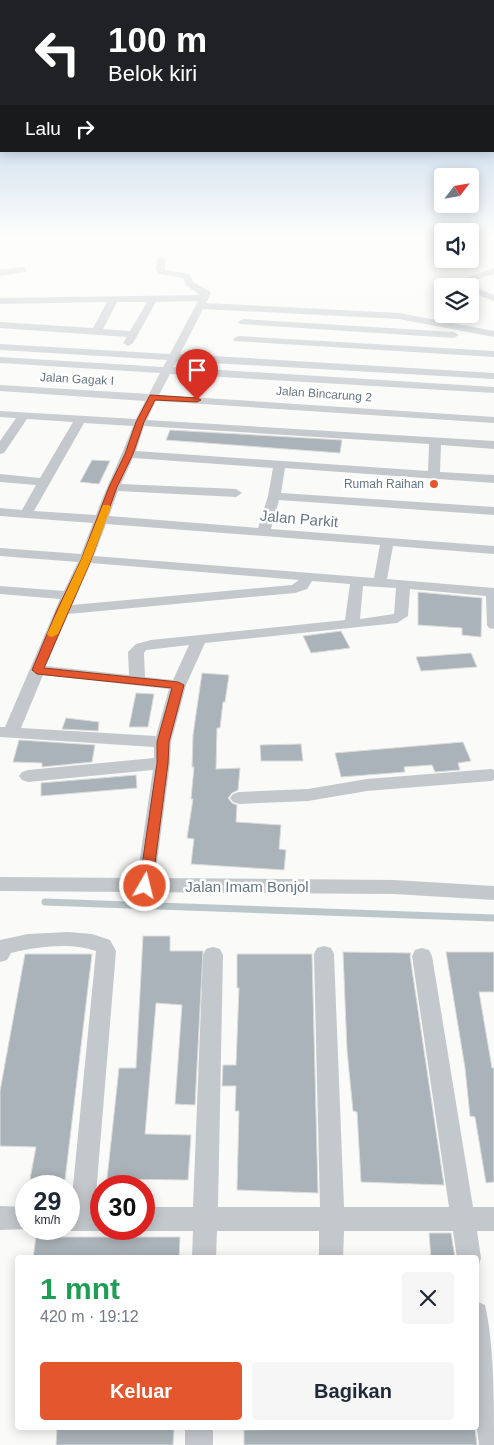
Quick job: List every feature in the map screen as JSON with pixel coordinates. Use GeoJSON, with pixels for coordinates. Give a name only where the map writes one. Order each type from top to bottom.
{"type":"FeatureCollection","features":[{"type":"Feature","properties":{"kind":"street"},"geometry":{"type":"LineString","coordinates":[[1,347],[34,304]]}},
{"type":"Feature","properties":{"kind":"street"},"geometry":{"type":"LineString","coordinates":[[62,321],[74,304]]}},
{"type":"Feature","properties":{"kind":"street"},"geometry":{"type":"LineString","coordinates":[[97,331],[111,304]]}},
{"type":"Feature","properties":{"kind":"street"},"geometry":{"type":"LineString","coordinates":[[122,354],[150,304]]}},
{"type":"Feature","properties":{"kind":"street"},"geometry":{"type":"LineString","coordinates":[[163,742],[6,733],[37,670],[62,610],[86,560],[140,422],[200,304]]}},
{"type":"Feature","properties":{"kind":"street"},"geometry":{"type":"LineString","coordinates":[[225,304],[248,308],[387,316],[494,336]]}},
{"type":"Feature","properties":{"kind":"street"},"geometry":{"type":"LineString","coordinates":[[233,350],[248,308]]}},
{"type":"Feature","properties":{"kind":"street"},"geometry":{"type":"LineString","coordinates":[[366,396],[387,316]]}},
{"type":"Feature","properties":{"kind":"street"},"geometry":{"type":"LineString","coordinates":[[0,325],[18,326],[62,321],[97,331],[133,334]]}},
{"type":"Feature","properties":{"kind":"street"},"geometry":{"type":"LineString","coordinates":[[243,322],[494,336]]}},
{"type":"Feature","properties":{"kind":"street"},"geometry":{"type":"LineString","coordinates":[[1,347],[172,357],[233,350],[380,347],[494,354]]}},
{"type":"Feature","properties":{"kind":"street"},"geometry":{"type":"LineString","coordinates":[[233,350],[373,370],[494,376]]}},
{"type":"Feature","properties":{"kind":"street"},"geometry":{"type":"LineString","coordinates":[[0,360],[167,370],[366,396],[494,390]]}},
{"type":"Feature","properties":{"kind":"street","name":"Jalan Gagak I"},"geometry":{"type":"LineString","coordinates":[[0,388],[152,397]]}},
{"type":"Feature","properties":{"kind":"street","name":"Jalan Bincarung 2"},"geometry":{"type":"LineString","coordinates":[[152,397],[366,396],[494,420]]}},
{"type":"Feature","properties":{"kind":"street"},"geometry":{"type":"LineString","coordinates":[[0,414],[494,445]]}},
{"type":"Feature","properties":{"kind":"street"},"geometry":{"type":"LineString","coordinates":[[1,445],[24,415]]}},
{"type":"Feature","properties":{"kind":"street"},"geometry":{"type":"LineString","coordinates":[[26,514],[80,419]]}},
{"type":"Feature","properties":{"kind":"street"},"geometry":{"type":"LineString","coordinates":[[434,475],[435,442]]}},
{"type":"Feature","properties":{"kind":"street"},"geometry":{"type":"LineString","coordinates":[[129,454],[494,479]]}},
{"type":"Feature","properties":{"kind":"street"},"geometry":{"type":"LineString","coordinates":[[263,532],[274,496],[280,464]]}},
{"type":"Feature","properties":{"kind":"street"},"geometry":{"type":"LineString","coordinates":[[0,478],[43,482]]}},
{"type":"Feature","properties":{"kind":"street"},"geometry":{"type":"LineString","coordinates":[[113,487],[236,494]]}},
{"type":"Feature","properties":{"kind":"street"},"geometry":{"type":"LineString","coordinates":[[274,496],[494,511]]}},
{"type":"Feature","properties":{"kind":"street","name":"Jalan Parkit"},"geometry":{"type":"LineString","coordinates":[[0,512],[494,550]]}},
{"type":"Feature","properties":{"kind":"street"},"geometry":{"type":"LineString","coordinates":[[380,582],[387,543]]}},
{"type":"Feature","properties":{"kind":"street"},"geometry":{"type":"LineString","coordinates":[[0,552],[493,592],[494,625]]}},
{"type":"Feature","properties":{"kind":"street"},"geometry":{"type":"LineString","coordinates":[[62,610],[295,589],[302,586],[308,577]]}},
{"type":"Feature","properties":{"kind":"street"},"geometry":{"type":"LineString","coordinates":[[352,624],[357,581]]}},
{"type":"Feature","properties":{"kind":"street"},"geometry":{"type":"LineString","coordinates":[[137,682],[136,652],[142,647],[151,644],[200,638],[398,618],[400,616],[403,585]]}},
{"type":"Feature","properties":{"kind":"street"},"geometry":{"type":"LineString","coordinates":[[0,590],[69,596]]}},
{"type":"Feature","properties":{"kind":"street"},"geometry":{"type":"LineString","coordinates":[[145,886],[162,763],[163,742],[178,685],[200,638]]}},
{"type":"Feature","properties":{"kind":"street"},"geometry":{"type":"LineString","coordinates":[[37,670],[178,685]]}},
{"type":"Feature","properties":{"kind":"street"},"geometry":{"type":"LineString","coordinates":[[28,776],[162,763]]}},
{"type":"Feature","properties":{"kind":"street"},"geometry":{"type":"LineString","coordinates":[[239,798],[308,794],[367,785],[493,780]]}},
{"type":"Feature","properties":{"kind":"street","name":"Jalan Imam Bonjol"},"geometry":{"type":"LineString","coordinates":[[0,884],[394,887],[494,893]]}},
{"type":"Feature","properties":{"kind":"street"},"geometry":{"type":"LineString","coordinates":[[0,954],[5,946],[22,942],[77,940],[103,945],[106,951],[84,1219]]}},
{"type":"Feature","properties":{"kind":"street"},"geometry":{"type":"LineString","coordinates":[[324,954],[332,1218],[331,1255]]}},
{"type":"Feature","properties":{"kind":"street"},"geometry":{"type":"LineString","coordinates":[[204,1255],[207,1219],[213,955]]}},
{"type":"Feature","properties":{"kind":"street"},"geometry":{"type":"LineString","coordinates":[[422,956],[469,1255]]}},
{"type":"Feature","properties":{"kind":"street"},"geometry":{"type":"LineString","coordinates":[[0,1218],[15,1218]]}},
{"type":"Feature","properties":{"kind":"street"},"geometry":{"type":"LineString","coordinates":[[155,1219],[332,1218],[464,1221],[494,1219]]}},
{"type":"Feature","properties":{"kind":"street"},"geometry":{"type":"LineString","coordinates":[[479,1359],[493,1445]]}},
{"type":"Feature","properties":{"kind":"street"},"geometry":{"type":"LineString","coordinates":[[199,1430],[199,1445]]}},
{"type":"Feature","properties":{"kind":"building"},"geometry":{"type":"Polygon","coordinates":[[[170,430],[342,440],[340,453],[166,440],[170,430]]]}},
{"type":"Feature","properties":{"kind":"building"},"geometry":{"type":"Polygon","coordinates":[[[92,460],[110,461],[99,484],[80,482],[92,460]]]}},
{"type":"Feature","properties":{"kind":"building"},"geometry":{"type":"Polygon","coordinates":[[[418,592],[482,598],[481,637],[462,635],[462,628],[418,625],[418,592]]]}},
{"type":"Feature","properties":{"kind":"building"},"geometry":{"type":"Polygon","coordinates":[[[341,631],[350,648],[311,653],[303,636],[341,631]]]}},
{"type":"Feature","properties":{"kind":"building"},"geometry":{"type":"Polygon","coordinates":[[[471,653],[477,667],[421,671],[416,657],[471,653]]]}},
{"type":"Feature","properties":{"kind":"building"},"geometry":{"type":"Polygon","coordinates":[[[202,673],[229,675],[220,728],[217,728],[216,769],[240,768],[238,790],[228,798],[237,805],[236,822],[281,825],[279,849],[286,850],[284,870],[191,864],[194,839],[187,838],[193,799],[191,799],[194,767],[192,767],[193,735],[202,673]]]}},
{"type":"Feature","properties":{"kind":"building"},"geometry":{"type":"Polygon","coordinates":[[[136,693],[154,694],[148,727],[129,727],[136,693]]]}},
{"type":"Feature","properties":{"kind":"building"},"geometry":{"type":"Polygon","coordinates":[[[66,718],[99,722],[98,731],[62,729],[66,718]]]}},
{"type":"Feature","properties":{"kind":"building"},"geometry":{"type":"Polygon","coordinates":[[[19,740],[95,745],[92,762],[42,767],[42,763],[13,762],[19,740]]]}},
{"type":"Feature","properties":{"kind":"building"},"geometry":{"type":"Polygon","coordinates":[[[463,742],[471,761],[458,763],[460,770],[435,772],[432,765],[404,767],[405,772],[341,777],[335,753],[463,742]]]}},
{"type":"Feature","properties":{"kind":"building"},"geometry":{"type":"Polygon","coordinates":[[[301,744],[303,761],[261,761],[260,745],[301,744]]]}},
{"type":"Feature","properties":{"kind":"building"},"geometry":{"type":"Polygon","coordinates":[[[136,775],[137,788],[41,796],[41,783],[136,775]]]}},
{"type":"Feature","properties":{"kind":"building"},"geometry":{"type":"Polygon","coordinates":[[[143,936],[170,936],[170,951],[203,951],[195,1105],[175,1104],[182,1005],[156,1003],[145,1134],[191,1135],[188,1180],[155,1180],[155,1175],[107,1175],[119,1068],[136,1068],[143,936]]]}},
{"type":"Feature","properties":{"kind":"building"},"geometry":{"type":"Polygon","coordinates":[[[343,952],[411,953],[444,1185],[361,1182],[357,1112],[353,1111],[347,1050],[343,952]]]}},
{"type":"Feature","properties":{"kind":"building"},"geometry":{"type":"Polygon","coordinates":[[[446,952],[494,952],[494,992],[479,992],[492,1068],[494,1068],[494,1182],[486,1183],[475,1117],[470,1116],[465,1068],[446,952]]]}},
{"type":"Feature","properties":{"kind":"building"},"geometry":{"type":"Polygon","coordinates":[[[25,954],[92,954],[66,1175],[31,1175],[36,1147],[0,1146],[0,1091],[25,954]]]}},
{"type":"Feature","properties":{"kind":"building"},"geometry":{"type":"Polygon","coordinates":[[[237,954],[312,954],[318,1193],[237,1190],[239,1111],[235,1111],[236,1086],[222,1086],[223,1065],[236,1065],[239,988],[237,988],[237,954]]]}},
{"type":"Feature","properties":{"kind":"building"},"geometry":{"type":"Polygon","coordinates":[[[429,1233],[451,1233],[455,1255],[431,1255],[429,1233]]]}},
{"type":"Feature","properties":{"kind":"building"},"geometry":{"type":"Polygon","coordinates":[[[80,1237],[90,1237],[90,1240],[155,1240],[155,1237],[180,1237],[179,1255],[33,1255],[36,1240],[80,1240],[80,1237]]]}},
{"type":"Feature","properties":{"kind":"building"},"geometry":{"type":"Polygon","coordinates":[[[57,1430],[174,1430],[173,1445],[56,1445],[57,1430]]]}},
{"type":"Feature","properties":{"kind":"building"},"geometry":{"type":"Polygon","coordinates":[[[244,1430],[475,1430],[477,1445],[244,1445],[244,1430]]]}},
{"type":"Feature","properties":{"kind":"waterway"},"geometry":{"type":"LineString","coordinates":[[45,902],[494,918]]}},
{"type":"Feature","properties":{"kind":"slow traffic"},"geometry":{"type":"LineString","coordinates":[[52,634],[86,560],[106,507]]}},
{"type":"Feature","properties":{"kind":"place","name":"Rumah Raihan"},"geometry":{"type":"Point","coordinates":[434,484]}},
{"type":"Feature","properties":{"kind":"route"},"geometry":{"type":"LineString","coordinates":[[145,886],[162,763],[163,742],[178,685],[37,670],[62,610],[86,560],[113,487],[129,454],[140,422],[152,397],[197,400]]}}]}
